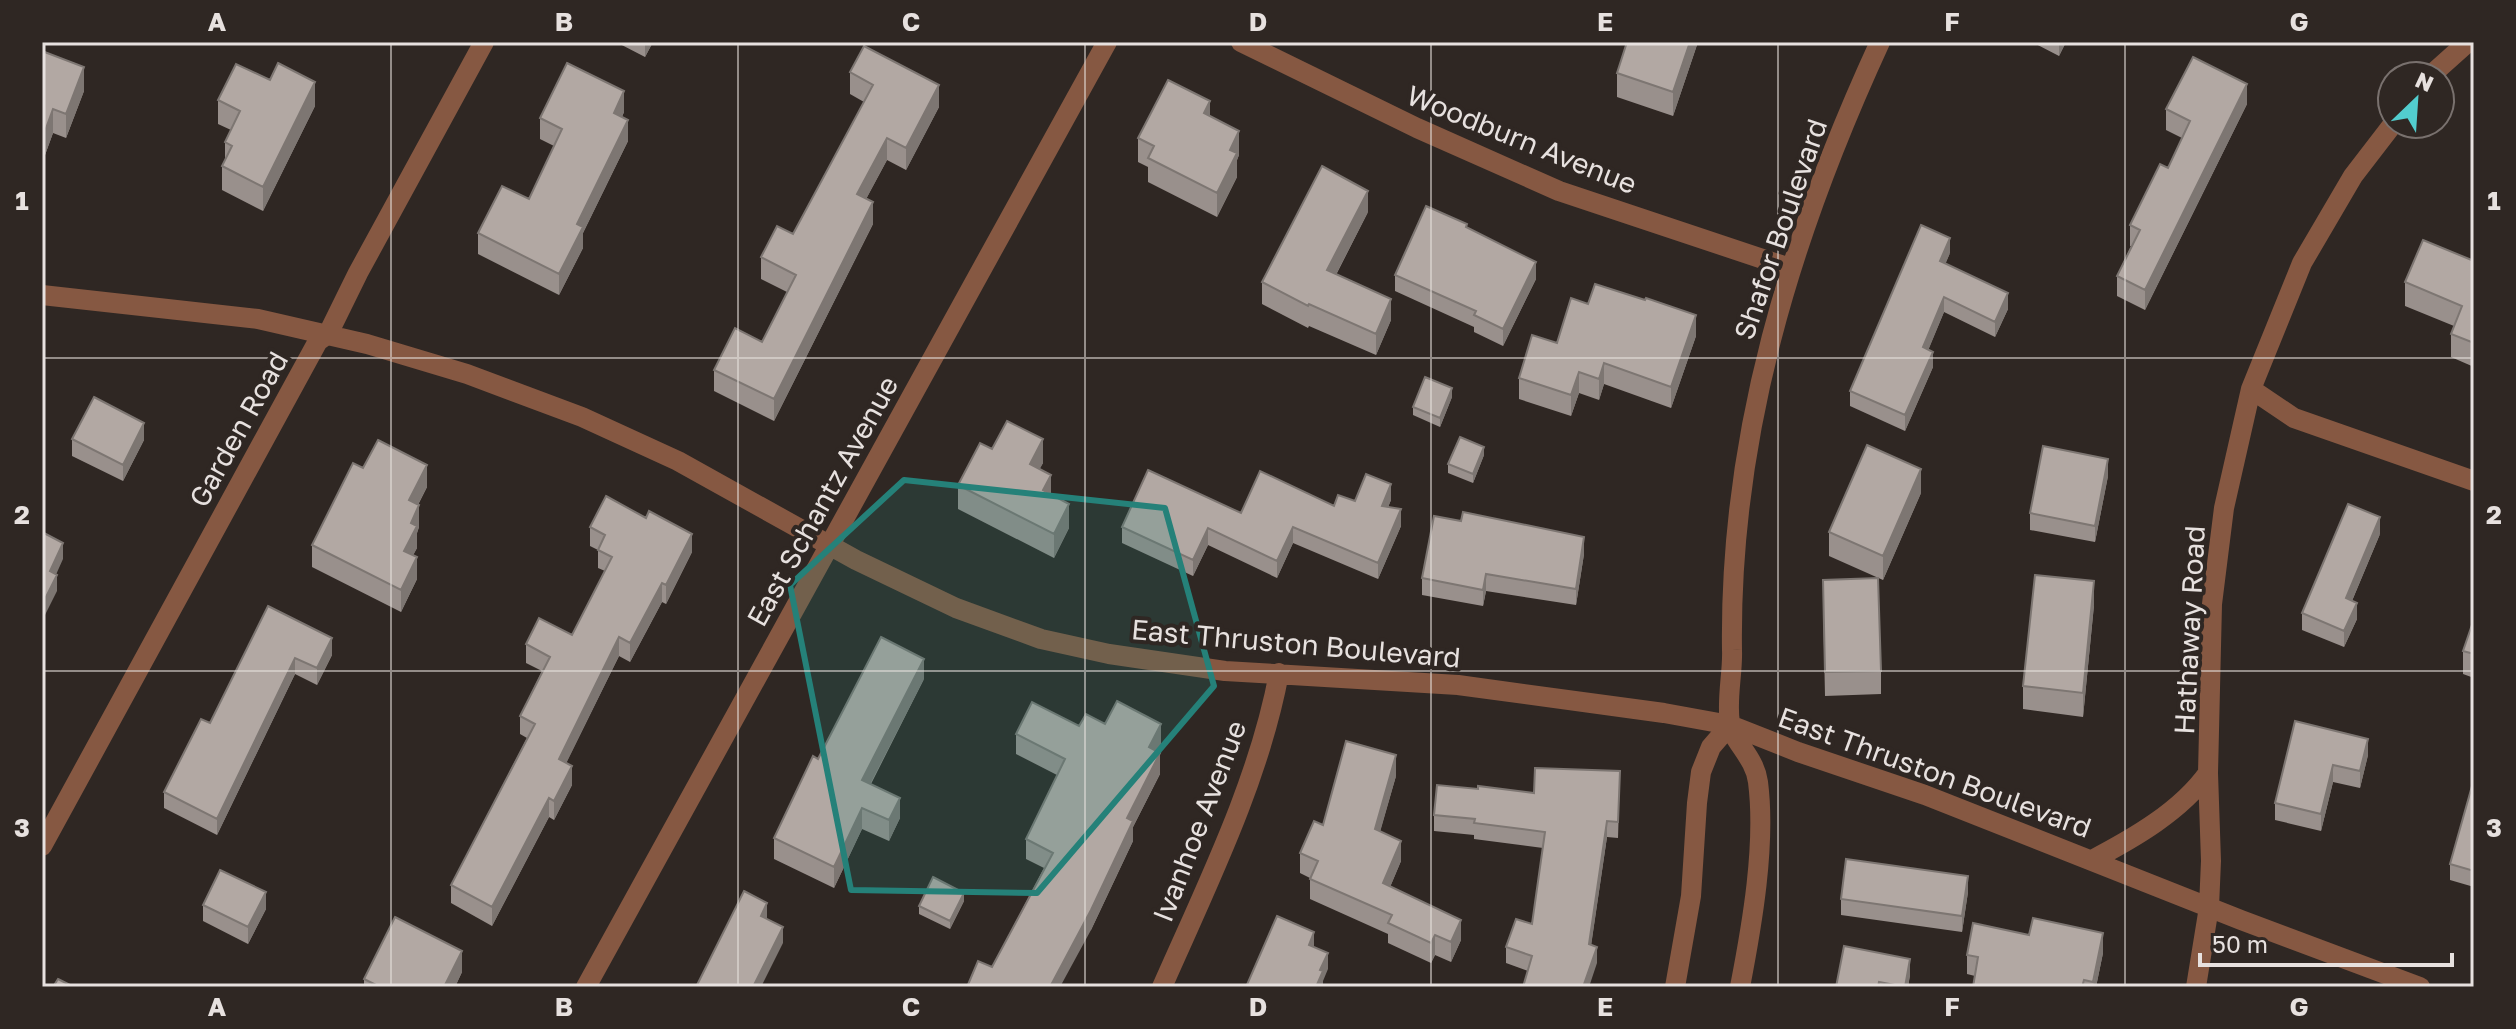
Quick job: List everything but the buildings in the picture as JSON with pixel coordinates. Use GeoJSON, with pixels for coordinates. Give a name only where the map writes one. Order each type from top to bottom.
{"type":"FeatureCollection","features":[{"type":"Feature","properties":{"kind":"street","name":"Garden Road"},"geometry":{"type":"LineString","coordinates":[[42,846],[318,341],[328,334],[484,42]]}},
{"type":"Feature","properties":{"kind":"street","name":"East Schantz Avenue"},"geometry":{"type":"LineString","coordinates":[[586,987],[1107,42]]}},
{"type":"Feature","properties":{"kind":"street","name":"Woodburn Avenue"},"geometry":{"type":"LineString","coordinates":[[1241,42],[1305,76],[1559,191],[1790,268]]}},
{"type":"Feature","properties":{"kind":"street","name":"Shafor Boulevard"},"geometry":{"type":"LineString","coordinates":[[1730,725],[1731,588],[1743,474],[1761,373],[1790,268],[1856,95],[1880,42]]}},
{"type":"Feature","properties":{"kind":"street"},"geometry":{"type":"LineString","coordinates":[[2448,60],[2468,42]]}},
{"type":"Feature","properties":{"kind":"street","name":"Hathaway Road"},"geometry":{"type":"LineString","coordinates":[[2196,987],[2209,907],[2212,604],[2224,508],[2251,389],[2302,263],[2353,176],[2381,140]]}},
{"type":"Feature","properties":{"kind":"street","name":"East Thruston Boulevard"},"geometry":{"type":"LineString","coordinates":[[42,295],[230,315],[328,334],[467,374],[582,417],[678,461],[856,560],[956,608],[1041,639],[1123,656],[1225,671],[1458,685],[1730,725],[1798,752],[1925,795],[2420,987]]}},
{"type":"Feature","properties":{"kind":"street"},"geometry":{"type":"LineString","coordinates":[[2251,389],[2294,418],[2474,481]]}},
{"type":"Feature","properties":{"kind":"street","name":"Ivanhoe Avenue"},"geometry":{"type":"LineString","coordinates":[[1162,987],[1224,844],[1271,712],[1279,673]]}},
{"type":"Feature","properties":{"kind":"street"},"geometry":{"type":"LineString","coordinates":[[1675,987],[1691,896],[1701,772],[1711,747],[1730,725],[1753,761],[1758,780],[1753,921],[1740,987]]}},
{"type":"Feature","properties":{"kind":"street"},"geometry":{"type":"LineString","coordinates":[[2092,860],[2161,818],[2199,786],[2208,773]]}},
{"type":"Feature","properties":{"kind":"highlighted area"},"geometry":{"type":"Polygon","coordinates":[[[904,480],[1165,508],[1214,686],[1037,893],[851,890],[790,585],[904,480]]]}}]}
